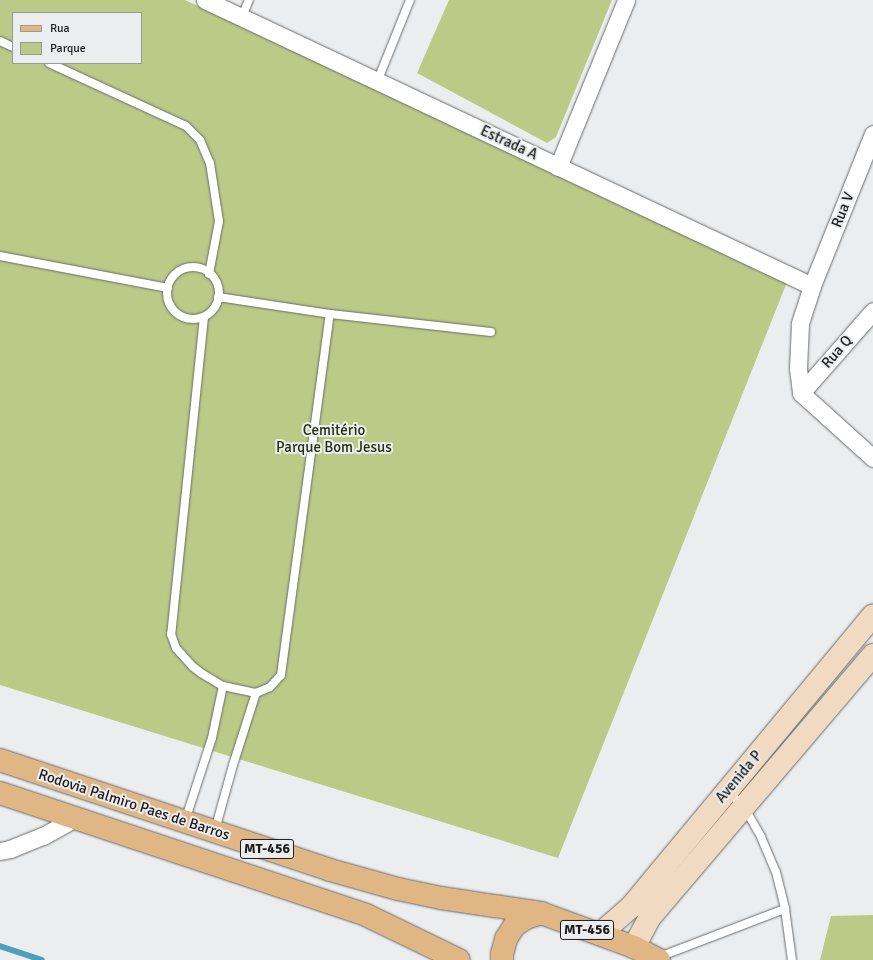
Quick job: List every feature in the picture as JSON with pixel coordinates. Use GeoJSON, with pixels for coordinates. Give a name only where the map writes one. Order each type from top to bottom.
{"type":"FeatureCollection","features":[{"type":"Feature","properties":{"kind":"main road","name":"Rodovia Palmiro Paes de Barros"},"geometry":{"type":"LineString","coordinates":[[0,760],[185,820],[330,870],[398,889],[441,898],[541,913],[600,934],[633,954],[657,959]]}},
{"type":"Feature","properties":{"kind":"main road","name":"Rodovia Palmiro Paes de Barros"},"geometry":{"type":"LineString","coordinates":[[0,793],[366,915],[459,960]]}},
{"type":"Feature","properties":{"kind":"main road"},"geometry":{"type":"LineString","coordinates":[[502,960],[506,939],[514,926],[526,918],[541,913]]}},
{"type":"Feature","properties":{"kind":"street","name":"Estrada A"},"geometry":{"type":"LineString","coordinates":[[205,0],[812,286]]}},
{"type":"Feature","properties":{"kind":"street"},"geometry":{"type":"LineString","coordinates":[[558,166],[626,0]]}},
{"type":"Feature","properties":{"kind":"street","name":"Rua V"},"geometry":{"type":"LineString","coordinates":[[801,393],[798,368],[800,324],[812,286],[873,134]]}},
{"type":"Feature","properties":{"kind":"street","name":"Rua Q"},"geometry":{"type":"LineString","coordinates":[[801,393],[873,311]]}},
{"type":"Feature","properties":{"kind":"street"},"geometry":{"type":"LineString","coordinates":[[801,393],[873,458]]}},
{"type":"Feature","properties":{"kind":"street","name":"Avenida P"},"geometry":{"type":"LineString","coordinates":[[600,934],[631,907],[873,615]]}},
{"type":"Feature","properties":{"kind":"street","name":"Avenida P"},"geometry":{"type":"LineString","coordinates":[[633,954],[650,917],[873,655]]}},
{"type":"Feature","properties":{"kind":"street"},"geometry":{"type":"LineString","coordinates":[[0,851],[10,849],[43,836],[76,818]]}},
{"type":"Feature","properties":{"kind":"lane"},"geometry":{"type":"LineString","coordinates":[[242,17],[249,0]]}},
{"type":"Feature","properties":{"kind":"lane"},"geometry":{"type":"LineString","coordinates":[[377,82],[410,0]]}},
{"type":"Feature","properties":{"kind":"lane"},"geometry":{"type":"LineString","coordinates":[[0,41],[12,47]]}},
{"type":"Feature","properties":{"kind":"lane"},"geometry":{"type":"LineString","coordinates":[[51,64],[186,126],[200,140],[210,163],[219,221],[209,274]]}},
{"type":"Feature","properties":{"kind":"lane"},"geometry":{"type":"LineString","coordinates":[[0,256],[168,288]]}},
{"type":"Feature","properties":{"kind":"lane"},"geometry":{"type":"LineString","coordinates":[[193,268],[209,274],[215,280],[218,288],[216,305],[204,316],[188,319],[174,311],[167,296],[171,280],[177,273],[185,269],[193,268]]}},
{"type":"Feature","properties":{"kind":"lane"},"geometry":{"type":"LineString","coordinates":[[218,297],[330,314],[491,332]]}},
{"type":"Feature","properties":{"kind":"lane"},"geometry":{"type":"LineString","coordinates":[[204,316],[170,634],[176,648],[192,666],[223,686],[256,693],[270,688],[281,675],[330,314]]}},
{"type":"Feature","properties":{"kind":"lane"},"geometry":{"type":"LineString","coordinates":[[185,820],[212,738],[223,686]]}},
{"type":"Feature","properties":{"kind":"lane"},"geometry":{"type":"LineString","coordinates":[[215,831],[233,765],[256,693]]}},
{"type":"Feature","properties":{"kind":"lane"},"geometry":{"type":"LineString","coordinates":[[728,791],[744,806],[761,837],[776,872],[785,909],[792,960]]}},
{"type":"Feature","properties":{"kind":"lane"},"geometry":{"type":"LineString","coordinates":[[657,959],[785,909]]}},
{"type":"Feature","properties":{"kind":"green space","name":"Cemitério Parque Bom Jesus"},"geometry":{"type":"Polygon","coordinates":[[[0,0],[185,0],[787,282],[558,858],[0,685],[0,0]]]}},
{"type":"Feature","properties":{"kind":"green space"},"geometry":{"type":"Polygon","coordinates":[[[449,0],[612,0],[556,137],[547,143],[417,73],[449,0]]]}},
{"type":"Feature","properties":{"kind":"green space"},"geometry":{"type":"Polygon","coordinates":[[[873,915],[873,960],[820,960],[831,916],[873,915]]]}},
{"type":"Feature","properties":{"kind":"waterway"},"geometry":{"type":"LineString","coordinates":[[0,946],[42,960]]}}]}
